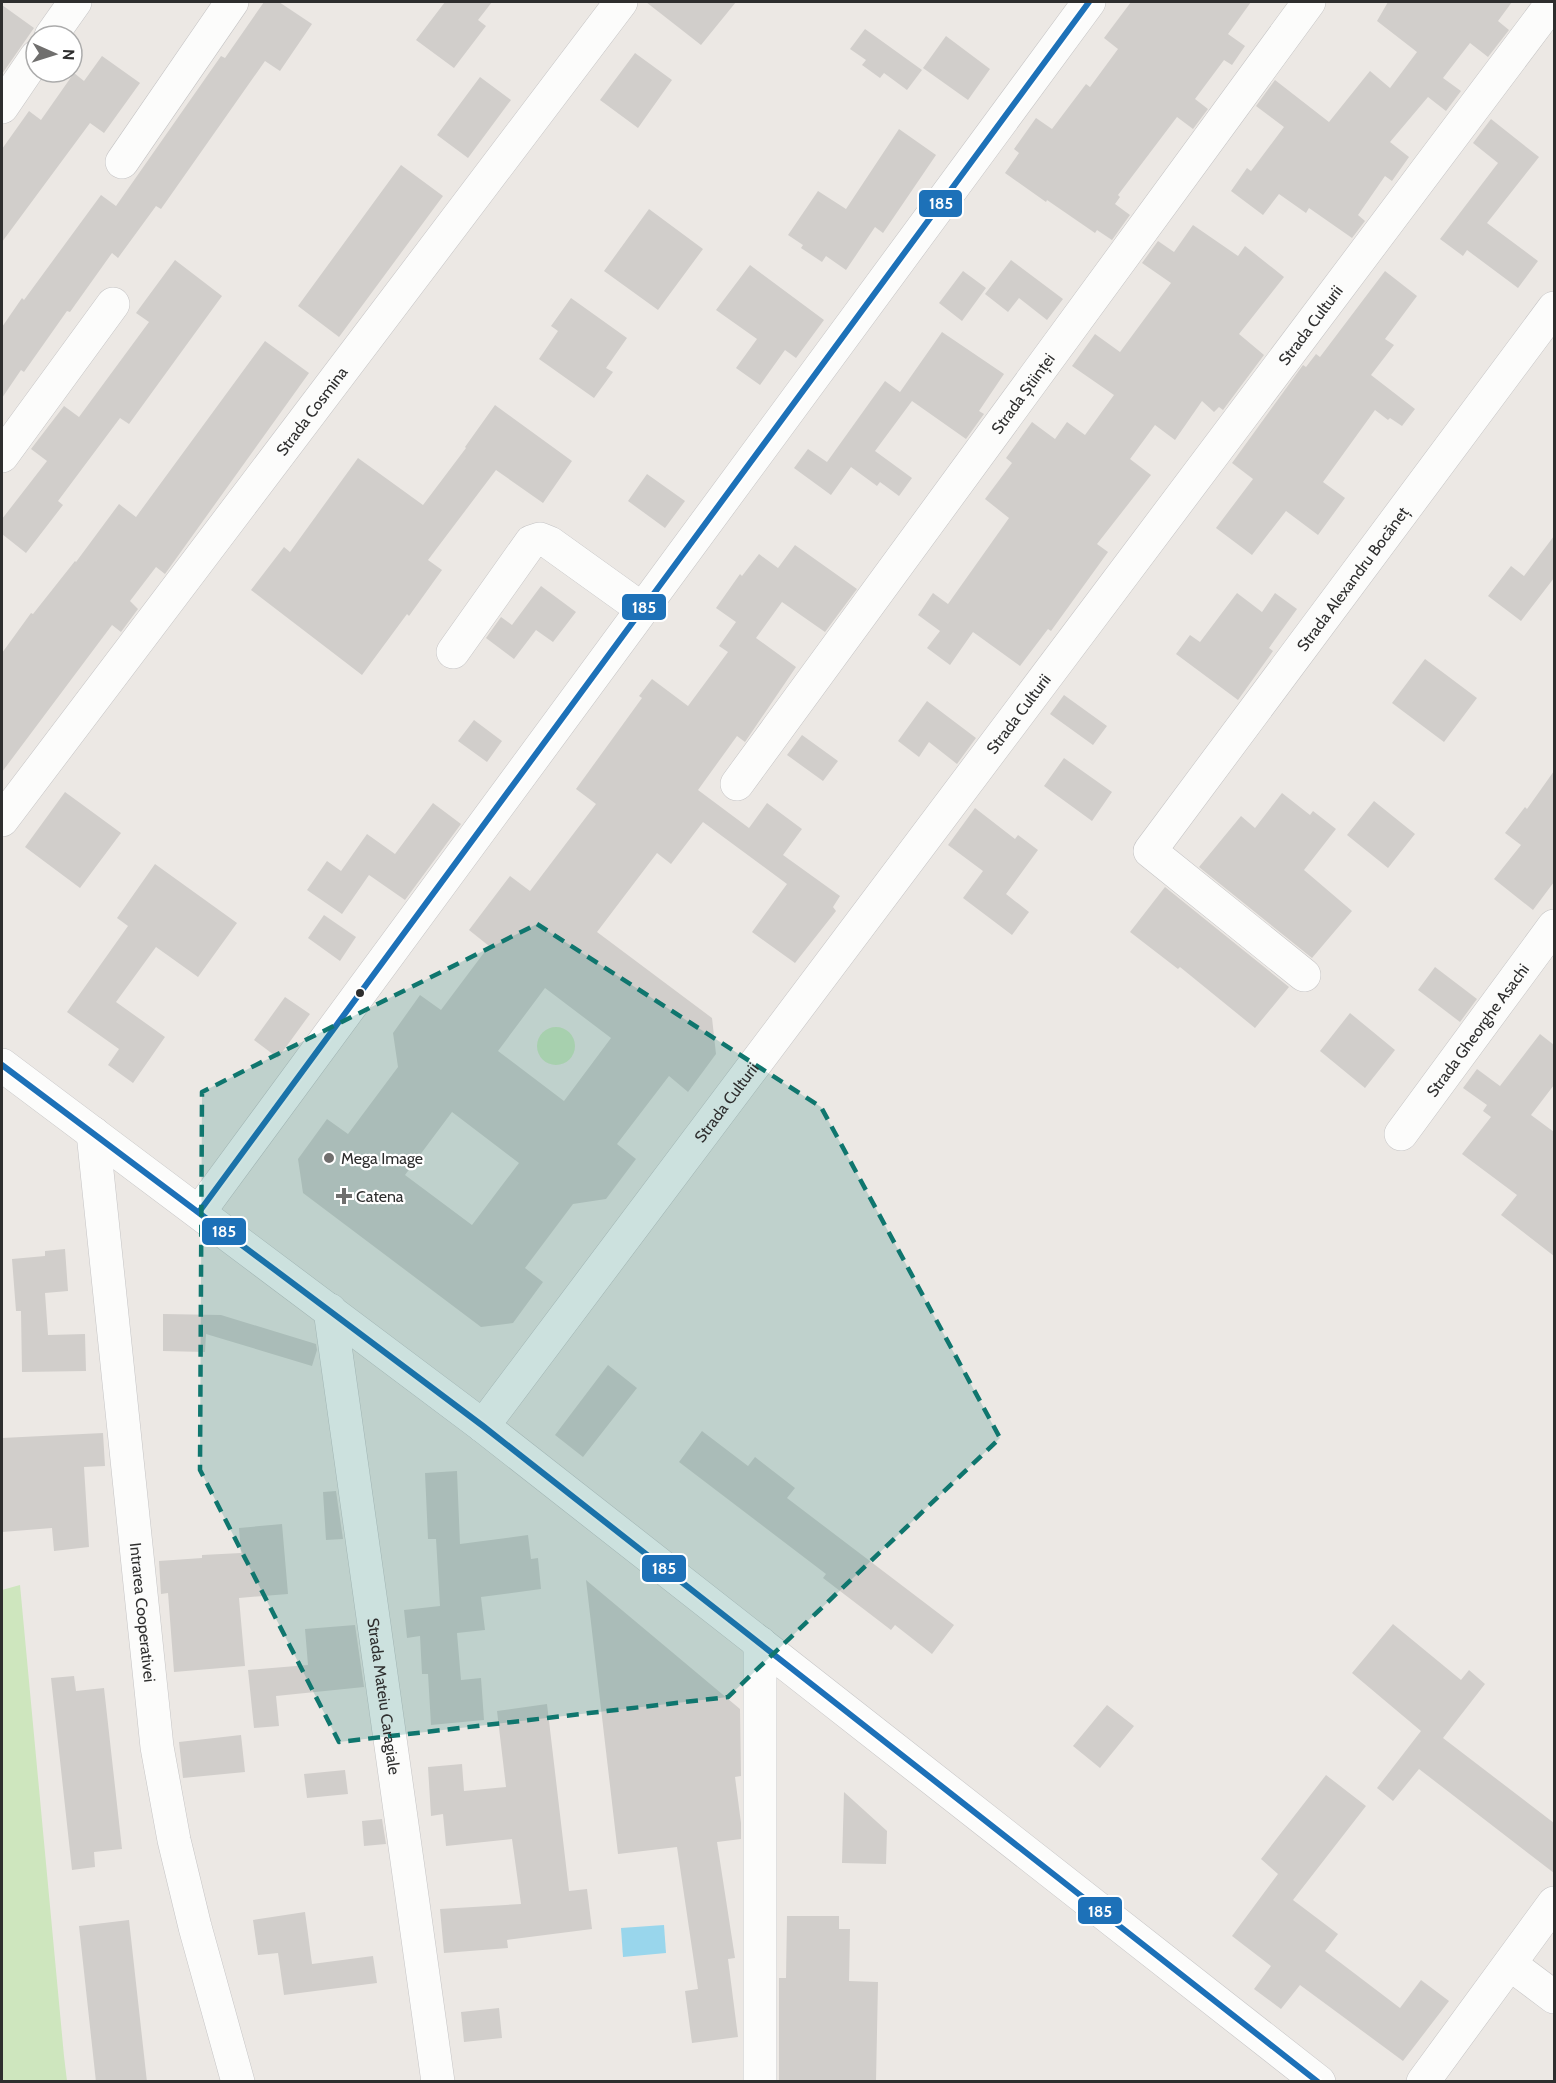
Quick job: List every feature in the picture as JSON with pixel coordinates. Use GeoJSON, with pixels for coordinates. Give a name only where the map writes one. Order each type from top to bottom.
{"type":"FeatureCollection","features":[{"type":"Feature","properties":{"kind":"street"},"geometry":{"type":"LineString","coordinates":[[59,24],[75,2]]}},
{"type":"Feature","properties":{"kind":"street"},"geometry":{"type":"LineString","coordinates":[[122,162],[232,2]]}},
{"type":"Feature","properties":{"kind":"street","name":"Strada Cosmina"},"geometry":{"type":"LineString","coordinates":[[2,820],[621,2]]}},
{"type":"Feature","properties":{"kind":"street"},"geometry":{"type":"LineString","coordinates":[[199,1212],[1089,2]]}},
{"type":"Feature","properties":{"kind":"street","name":"Strada Științei"},"geometry":{"type":"LineString","coordinates":[[737,784],[1309,2]]}},
{"type":"Feature","properties":{"kind":"street","name":"Strada Culturii"},"geometry":{"type":"LineString","coordinates":[[483,1426],[1553,2]]}},
{"type":"Feature","properties":{"kind":"street"},"geometry":{"type":"LineString","coordinates":[[2,107],[24,75]]}},
{"type":"Feature","properties":{"kind":"street"},"geometry":{"type":"LineString","coordinates":[[2,456],[113,304]]}},
{"type":"Feature","properties":{"kind":"street","name":"Strada Alexandru Bocăneț"},"geometry":{"type":"LineString","coordinates":[[1304,975],[1150,851],[1554,308]]}},
{"type":"Feature","properties":{"kind":"street"},"geometry":{"type":"LineString","coordinates":[[453,652],[531,542],[540,539],[550,543],[642,609]]}},
{"type":"Feature","properties":{"kind":"street","name":"Strada Gheorghe Asachi"},"geometry":{"type":"LineString","coordinates":[[1401,1134],[1554,926]]}},
{"type":"Feature","properties":{"kind":"street"},"geometry":{"type":"LineString","coordinates":[[2,1065],[483,1426],[1319,2082]]}},
{"type":"Feature","properties":{"kind":"street","name":"Intrarea Cooperativei"},"geometry":{"type":"LineString","coordinates":[[93,1133],[157,1747],[177,1851],[195,1927],[238,2082]]}},
{"type":"Feature","properties":{"kind":"street","name":"Strada Mateiu Caragiale"},"geometry":{"type":"LineString","coordinates":[[330,1310],[438,2082]]}},
{"type":"Feature","properties":{"kind":"street"},"geometry":{"type":"LineString","coordinates":[[760,1644],[760,2082]]}},
{"type":"Feature","properties":{"kind":"street"},"geometry":{"type":"LineString","coordinates":[[1423,2082],[1554,1903]]}},
{"type":"Feature","properties":{"kind":"street"},"geometry":{"type":"LineString","coordinates":[[1510,1964],[1554,1997]]}},
{"type":"Feature","properties":{"kind":"highlighted area"},"geometry":{"type":"Polygon","coordinates":[[[537,924],[821,1107],[1000,1438],[728,1697],[339,1742],[200,1470],[202,1092],[537,924]]]}},
{"type":"Feature","properties":{"kind":"green space"},"geometry":{"type":"Polygon","coordinates":[[[556,1027],[570,1032],[575,1046],[570,1060],[556,1065],[542,1060],[537,1046],[542,1032],[556,1027]]]}},
{"type":"Feature","properties":{"kind":"green space"},"geometry":{"type":"Polygon","coordinates":[[[20,1585],[67,2081],[2,2081],[2,1590],[20,1585]]]}},
{"type":"Feature","properties":{"kind":"water"},"geometry":{"type":"Polygon","coordinates":[[[664,1925],[666,1953],[623,1957],[621,1928],[664,1925]]]}},
{"type":"Feature","properties":{"kind":"building"},"geometry":{"type":"Polygon","coordinates":[[[264,2],[279,2],[312,24],[280,71],[265,61],[161,209],[156,206],[118,258],[112,253],[70,312],[67,311],[24,372],[21,370],[2,398],[2,327],[101,195],[116,206],[221,56],[225,58],[264,2]]]}},
{"type":"Feature","properties":{"kind":"building"},"geometry":{"type":"Polygon","coordinates":[[[445,2],[492,2],[478,20],[486,26],[454,68],[416,40],[445,2]]]}},
{"type":"Feature","properties":{"kind":"building"},"geometry":{"type":"Polygon","coordinates":[[[646,2],[736,2],[701,45],[646,2]]]}},
{"type":"Feature","properties":{"kind":"building"},"geometry":{"type":"Polygon","coordinates":[[[1131,2],[1251,2],[1228,34],[1245,46],[1232,65],[1224,60],[1195,99],[1208,109],[1193,129],[1177,117],[1118,195],[1120,197],[1115,204],[1130,215],[1112,240],[1097,230],[1095,233],[1005,173],[1019,153],[1014,149],[1036,118],[1052,129],[1086,84],[1090,87],[1118,49],[1104,38],[1131,2]]]}},
{"type":"Feature","properties":{"kind":"building"},"geometry":{"type":"Polygon","coordinates":[[[1388,2],[1512,2],[1498,21],[1509,30],[1488,57],[1470,43],[1443,78],[1461,91],[1446,111],[1428,97],[1390,142],[1409,157],[1392,181],[1385,176],[1358,215],[1365,221],[1352,238],[1309,208],[1306,213],[1279,194],[1263,215],[1231,191],[1247,168],[1251,171],[1284,127],[1256,106],[1275,80],[1329,122],[1370,71],[1390,88],[1417,52],[1377,21],[1388,2]]]}},
{"type":"Feature","properties":{"kind":"building"},"geometry":{"type":"Polygon","coordinates":[[[2,5],[28,24],[24,24],[24,42],[2,74],[2,5]]]}},
{"type":"Feature","properties":{"kind":"building"},"geometry":{"type":"Polygon","coordinates":[[[865,29],[922,70],[907,90],[884,73],[880,78],[862,65],[866,60],[850,49],[865,29]]]}},
{"type":"Feature","properties":{"kind":"building"},"geometry":{"type":"Polygon","coordinates":[[[946,36],[990,69],[968,100],[923,68],[946,36]]]}},
{"type":"Feature","properties":{"kind":"building"},"geometry":{"type":"Polygon","coordinates":[[[635,53],[672,80],[638,128],[600,100],[635,53]]]}},
{"type":"Feature","properties":{"kind":"building"},"geometry":{"type":"Polygon","coordinates":[[[102,56],[140,83],[104,133],[90,123],[2,242],[2,149],[29,111],[41,120],[66,84],[84,84],[102,56]]]}},
{"type":"Feature","properties":{"kind":"building"},"geometry":{"type":"Polygon","coordinates":[[[480,77],[511,100],[468,158],[437,135],[480,77]]]}},
{"type":"Feature","properties":{"kind":"building"},"geometry":{"type":"Polygon","coordinates":[[[1491,119],[1539,157],[1487,223],[1538,261],[1518,288],[1467,250],[1463,256],[1440,239],[1498,163],[1473,143],[1491,119]]]}},
{"type":"Feature","properties":{"kind":"building"},"geometry":{"type":"Polygon","coordinates":[[[899,129],[936,155],[883,233],[875,227],[846,270],[826,256],[822,262],[801,248],[803,245],[788,235],[818,191],[846,209],[899,129]]]}},
{"type":"Feature","properties":{"kind":"building"},"geometry":{"type":"Polygon","coordinates":[[[401,165],[443,196],[339,337],[298,306],[401,165]]]}},
{"type":"Feature","properties":{"kind":"building"},"geometry":{"type":"Polygon","coordinates":[[[649,209],[703,249],[658,310],[604,271],[649,209]]]}},
{"type":"Feature","properties":{"kind":"building"},"geometry":{"type":"Polygon","coordinates":[[[1193,225],[1238,256],[1245,246],[1284,277],[1239,334],[1264,355],[1223,410],[1219,407],[1214,412],[1202,401],[1175,440],[1155,425],[1130,459],[1151,475],[1097,544],[1108,552],[1051,631],[1048,629],[1020,666],[973,632],[950,665],[927,648],[940,631],[918,615],[933,593],[948,604],[1009,518],[985,499],[1012,463],[1006,458],[1032,422],[1055,439],[1067,422],[1085,435],[1114,395],[1072,366],[1095,334],[1120,352],[1171,283],[1142,263],[1158,241],[1174,252],[1193,225]]]}},
{"type":"Feature","properties":{"kind":"building"},"geometry":{"type":"Polygon","coordinates":[[[175,260],[222,296],[129,424],[120,418],[58,501],[63,505],[26,553],[2,534],[2,519],[47,461],[31,449],[64,406],[79,417],[149,322],[136,313],[175,260]]]}},
{"type":"Feature","properties":{"kind":"building"},"geometry":{"type":"Polygon","coordinates":[[[1011,260],[1063,299],[1047,320],[1019,298],[1008,312],[985,294],[1011,260]]]}},
{"type":"Feature","properties":{"kind":"building"},"geometry":{"type":"Polygon","coordinates":[[[750,265],[824,320],[796,358],[785,350],[760,385],[736,368],[757,339],[716,310],[750,265]]]}},
{"type":"Feature","properties":{"kind":"building"},"geometry":{"type":"Polygon","coordinates":[[[963,271],[986,288],[962,321],[939,303],[963,271]]]}},
{"type":"Feature","properties":{"kind":"building"},"geometry":{"type":"Polygon","coordinates":[[[1385,271],[1417,296],[1385,339],[1394,345],[1371,375],[1415,409],[1402,426],[1390,418],[1388,420],[1375,410],[1323,482],[1345,498],[1318,535],[1286,511],[1252,555],[1216,528],[1253,479],[1232,463],[1303,365],[1306,367],[1316,354],[1320,357],[1385,271]]]}},
{"type":"Feature","properties":{"kind":"building"},"geometry":{"type":"Polygon","coordinates":[[[571,298],[627,338],[606,368],[613,372],[594,398],[539,359],[558,331],[551,326],[571,298]]]}},
{"type":"Feature","properties":{"kind":"building"},"geometry":{"type":"Polygon","coordinates":[[[942,332],[1004,374],[979,411],[984,414],[966,439],[912,401],[875,451],[912,478],[899,496],[880,482],[877,486],[851,467],[831,495],[794,468],[808,449],[827,462],[885,381],[900,392],[942,332]]]}},
{"type":"Feature","properties":{"kind":"building"},"geometry":{"type":"Polygon","coordinates":[[[265,341],[309,373],[165,574],[156,567],[130,601],[138,609],[121,632],[112,625],[2,772],[2,653],[31,613],[33,614],[76,562],[119,504],[136,517],[265,341]]]}},
{"type":"Feature","properties":{"kind":"building"},"geometry":{"type":"Polygon","coordinates":[[[495,405],[572,461],[543,503],[496,470],[428,560],[442,570],[362,675],[251,590],[284,547],[290,552],[358,458],[423,505],[495,405]]]}},
{"type":"Feature","properties":{"kind":"building"},"geometry":{"type":"Polygon","coordinates":[[[647,474],[685,501],[665,528],[628,501],[647,474]]]}},
{"type":"Feature","properties":{"kind":"building"},"geometry":{"type":"Polygon","coordinates":[[[1554,536],[1554,578],[1521,621],[1488,596],[1511,566],[1524,576],[1554,536]]]}},
{"type":"Feature","properties":{"kind":"building"},"geometry":{"type":"Polygon","coordinates":[[[795,545],[857,589],[825,632],[782,602],[756,638],[796,667],[745,742],[737,736],[698,790],[749,828],[767,803],[802,829],[783,855],[840,896],[833,907],[836,911],[795,963],[752,932],[787,884],[703,822],[671,864],[657,853],[597,932],[712,1018],[716,1054],[688,1092],[669,1076],[617,1144],[636,1159],[606,1199],[573,1204],[525,1268],[543,1282],[513,1323],[481,1327],[303,1193],[298,1159],[327,1119],[348,1134],[398,1067],[393,1033],[420,995],[441,1010],[489,946],[469,930],[510,876],[530,891],[596,804],[576,789],[642,698],[639,696],[652,679],[688,706],[728,652],[719,646],[736,622],[716,608],[740,574],[742,576],[759,554],[778,568],[795,545]],[[545,988],[498,1051],[564,1101],[611,1038],[545,988]],[[452,1112],[405,1175],[472,1225],[519,1163],[452,1112]]]}},
{"type":"Feature","properties":{"kind":"building"},"geometry":{"type":"Polygon","coordinates":[[[541,586],[576,612],[553,642],[536,630],[514,659],[486,638],[501,617],[512,625],[541,586]]]}},
{"type":"Feature","properties":{"kind":"building"},"geometry":{"type":"Polygon","coordinates":[[[1237,593],[1262,612],[1275,593],[1297,609],[1269,648],[1273,651],[1238,700],[1176,654],[1190,635],[1200,642],[1237,593]]]}},
{"type":"Feature","properties":{"kind":"building"},"geometry":{"type":"Polygon","coordinates":[[[1425,659],[1477,698],[1444,742],[1392,703],[1425,659]]]}},
{"type":"Feature","properties":{"kind":"building"},"geometry":{"type":"Polygon","coordinates":[[[1064,695],[1107,726],[1093,745],[1050,714],[1064,695]]]}},
{"type":"Feature","properties":{"kind":"building"},"geometry":{"type":"Polygon","coordinates":[[[927,701],[976,738],[957,764],[929,742],[919,757],[898,741],[927,701]]]}},
{"type":"Feature","properties":{"kind":"building"},"geometry":{"type":"Polygon","coordinates":[[[474,720],[502,741],[487,762],[458,741],[474,720]]]}},
{"type":"Feature","properties":{"kind":"building"},"geometry":{"type":"Polygon","coordinates":[[[802,735],[838,761],[823,781],[787,755],[802,735]]]}},
{"type":"Feature","properties":{"kind":"building"},"geometry":{"type":"Polygon","coordinates":[[[1064,758],[1112,792],[1092,821],[1044,786],[1064,758]]]}},
{"type":"Feature","properties":{"kind":"building"},"geometry":{"type":"Polygon","coordinates":[[[1554,771],[1554,882],[1533,910],[1494,879],[1521,845],[1505,833],[1525,807],[1527,809],[1554,771]]]}},
{"type":"Feature","properties":{"kind":"building"},"geometry":{"type":"Polygon","coordinates":[[[65,792],[121,833],[80,888],[25,847],[65,792]]]}},
{"type":"Feature","properties":{"kind":"building"},"geometry":{"type":"Polygon","coordinates":[[[1282,793],[1310,815],[1313,811],[1336,829],[1304,870],[1352,911],[1312,958],[1199,867],[1241,816],[1255,828],[1282,793]]]}},
{"type":"Feature","properties":{"kind":"building"},"geometry":{"type":"Polygon","coordinates":[[[1374,801],[1415,834],[1388,868],[1347,835],[1374,801]]]}},
{"type":"Feature","properties":{"kind":"building"},"geometry":{"type":"Polygon","coordinates":[[[433,803],[461,824],[405,900],[369,875],[342,914],[307,890],[327,861],[341,871],[367,834],[395,854],[433,803]]]}},
{"type":"Feature","properties":{"kind":"building"},"geometry":{"type":"Polygon","coordinates":[[[975,808],[1015,839],[1018,835],[1038,850],[1006,894],[1029,912],[1012,935],[963,898],[983,871],[948,845],[975,808]]]}},
{"type":"Feature","properties":{"kind":"building"},"geometry":{"type":"Polygon","coordinates":[[[155,864],[237,923],[198,977],[156,947],[116,1002],[165,1037],[133,1083],[108,1065],[119,1049],[67,1012],[128,926],[117,918],[155,864]]]}},
{"type":"Feature","properties":{"kind":"building"},"geometry":{"type":"Polygon","coordinates":[[[1165,887],[1289,987],[1255,1028],[1180,967],[1178,969],[1130,932],[1165,887]]]}},
{"type":"Feature","properties":{"kind":"building"},"geometry":{"type":"Polygon","coordinates":[[[324,915],[356,937],[340,961],[308,938],[324,915]]]}},
{"type":"Feature","properties":{"kind":"building"},"geometry":{"type":"Polygon","coordinates":[[[1435,967],[1477,999],[1460,1022],[1418,990],[1435,967]]]}},
{"type":"Feature","properties":{"kind":"building"},"geometry":{"type":"Polygon","coordinates":[[[285,997],[310,1014],[278,1058],[254,1040],[285,997]]]}},
{"type":"Feature","properties":{"kind":"building"},"geometry":{"type":"Polygon","coordinates":[[[1350,1013],[1395,1050],[1365,1088],[1320,1051],[1350,1013]]]}},
{"type":"Feature","properties":{"kind":"building"},"geometry":{"type":"Polygon","coordinates":[[[1540,1034],[1554,1045],[1554,1085],[1531,1115],[1554,1132],[1554,1256],[1501,1215],[1517,1195],[1462,1154],[1491,1117],[1483,1111],[1487,1105],[1463,1088],[1477,1069],[1500,1086],[1540,1034]]]}},
{"type":"Feature","properties":{"kind":"building"},"geometry":{"type":"Polygon","coordinates":[[[65,1249],[68,1291],[45,1293],[48,1335],[85,1334],[86,1371],[22,1372],[21,1311],[16,1311],[12,1259],[45,1256],[45,1251],[65,1249]]]}},
{"type":"Feature","properties":{"kind":"building"},"geometry":{"type":"Polygon","coordinates":[[[163,1314],[221,1315],[316,1344],[317,1350],[312,1366],[206,1334],[205,1352],[163,1351],[163,1314]]]}},
{"type":"Feature","properties":{"kind":"building"},"geometry":{"type":"Polygon","coordinates":[[[608,1365],[637,1388],[583,1457],[555,1435],[608,1365]]]}},
{"type":"Feature","properties":{"kind":"building"},"geometry":{"type":"Polygon","coordinates":[[[702,1431],[748,1466],[755,1457],[795,1488],[787,1498],[954,1625],[932,1654],[895,1625],[891,1630],[823,1578],[826,1574],[679,1462],[702,1431]]]}},
{"type":"Feature","properties":{"kind":"building"},"geometry":{"type":"Polygon","coordinates":[[[103,1433],[105,1466],[84,1467],[89,1547],[54,1551],[52,1528],[2,1532],[2,1438],[103,1433]]]}},
{"type":"Feature","properties":{"kind":"building"},"geometry":{"type":"Polygon","coordinates":[[[457,1471],[460,1544],[528,1535],[531,1559],[538,1558],[541,1589],[481,1597],[485,1630],[457,1633],[461,1680],[481,1678],[484,1720],[431,1725],[428,1674],[422,1674],[420,1636],[407,1638],[404,1610],[440,1606],[436,1539],[428,1539],[425,1473],[457,1471]]]}},
{"type":"Feature","properties":{"kind":"building"},"geometry":{"type":"Polygon","coordinates":[[[336,1491],[343,1539],[326,1540],[323,1492],[336,1491]]]}},
{"type":"Feature","properties":{"kind":"building"},"geometry":{"type":"Polygon","coordinates":[[[282,1524],[288,1594],[239,1598],[245,1666],[174,1672],[168,1593],[161,1594],[159,1561],[241,1553],[239,1528],[282,1524]]]}},
{"type":"Feature","properties":{"kind":"building"},"geometry":{"type":"Polygon","coordinates":[[[586,1580],[740,1709],[741,1776],[735,1777],[741,1839],[717,1842],[735,1958],[728,1959],[738,2037],[692,2043],[685,1991],[698,1989],[677,1847],[618,1854],[586,1580]]]}},
{"type":"Feature","properties":{"kind":"building"},"geometry":{"type":"Polygon","coordinates":[[[1393,1624],[1461,1680],[1469,1670],[1485,1684],[1443,1738],[1554,1823],[1554,1873],[1419,1769],[1393,1801],[1377,1788],[1421,1731],[1352,1673],[1393,1624]]]}},
{"type":"Feature","properties":{"kind":"building"},"geometry":{"type":"Polygon","coordinates":[[[355,1625],[364,1687],[276,1696],[279,1726],[254,1728],[248,1670],[308,1665],[305,1629],[355,1625]]]}},
{"type":"Feature","properties":{"kind":"building"},"geometry":{"type":"Polygon","coordinates":[[[74,1676],[76,1691],[104,1688],[122,1849],[94,1852],[95,1867],[72,1870],[51,1678],[74,1676]]]}},
{"type":"Feature","properties":{"kind":"building"},"geometry":{"type":"Polygon","coordinates":[[[547,1704],[569,1891],[587,1889],[592,1929],[507,1940],[508,1948],[444,1953],[440,1909],[521,1904],[512,1839],[446,1846],[443,1814],[431,1816],[428,1767],[462,1764],[464,1791],[506,1787],[497,1711],[547,1704]]]}},
{"type":"Feature","properties":{"kind":"building"},"geometry":{"type":"Polygon","coordinates":[[[1107,1705],[1134,1726],[1100,1768],[1073,1746],[1107,1705]]]}},
{"type":"Feature","properties":{"kind":"building"},"geometry":{"type":"Polygon","coordinates":[[[241,1735],[245,1772],[183,1778],[179,1742],[241,1735]]]}},
{"type":"Feature","properties":{"kind":"building"},"geometry":{"type":"Polygon","coordinates":[[[345,1770],[348,1794],[307,1798],[304,1774],[345,1770]]]}},
{"type":"Feature","properties":{"kind":"building"},"geometry":{"type":"Polygon","coordinates":[[[1326,1775],[1366,1806],[1293,1900],[1338,1934],[1325,1951],[1400,2008],[1421,1980],[1449,2001],[1403,2061],[1300,1985],[1281,2009],[1254,1989],[1271,1966],[1232,1936],[1278,1874],[1261,1859],[1326,1775]]]}},
{"type":"Feature","properties":{"kind":"building"},"geometry":{"type":"Polygon","coordinates":[[[844,1792],[887,1831],[886,1864],[842,1863],[844,1792]]]}},
{"type":"Feature","properties":{"kind":"building"},"geometry":{"type":"Polygon","coordinates":[[[382,1819],[386,1844],[364,1846],[362,1821],[382,1819]]]}},
{"type":"Feature","properties":{"kind":"building"},"geometry":{"type":"Polygon","coordinates":[[[305,1912],[312,1964],[373,1956],[377,1983],[284,1995],[278,1953],[258,1955],[253,1920],[305,1912]]]}},
{"type":"Feature","properties":{"kind":"building"},"geometry":{"type":"Polygon","coordinates":[[[787,1916],[839,1916],[839,1929],[850,1929],[849,1981],[878,1982],[876,2082],[779,2082],[779,1978],[786,1978],[787,1916]]]}},
{"type":"Feature","properties":{"kind":"building"},"geometry":{"type":"Polygon","coordinates":[[[129,1920],[147,2082],[96,2082],[79,1926],[129,1920]]]}},
{"type":"Feature","properties":{"kind":"building"},"geometry":{"type":"Polygon","coordinates":[[[499,2008],[502,2038],[464,2042],[461,2012],[499,2008]]]}},
{"type":"Feature","properties":{"kind":"transit line","name":"185"},"geometry":{"type":"LineString","coordinates":[[199,1212],[1089,2]]}},
{"type":"Feature","properties":{"kind":"transit line","name":"185"},"geometry":{"type":"LineString","coordinates":[[2,1065],[483,1426],[1318,2082]]}},
{"type":"Feature","properties":{"kind":"place","name":"Mega Image"},"geometry":{"type":"Point","coordinates":[329,1158]}},
{"type":"Feature","properties":{"kind":"place","name":"Catena"},"geometry":{"type":"Point","coordinates":[344,1196]}}]}
